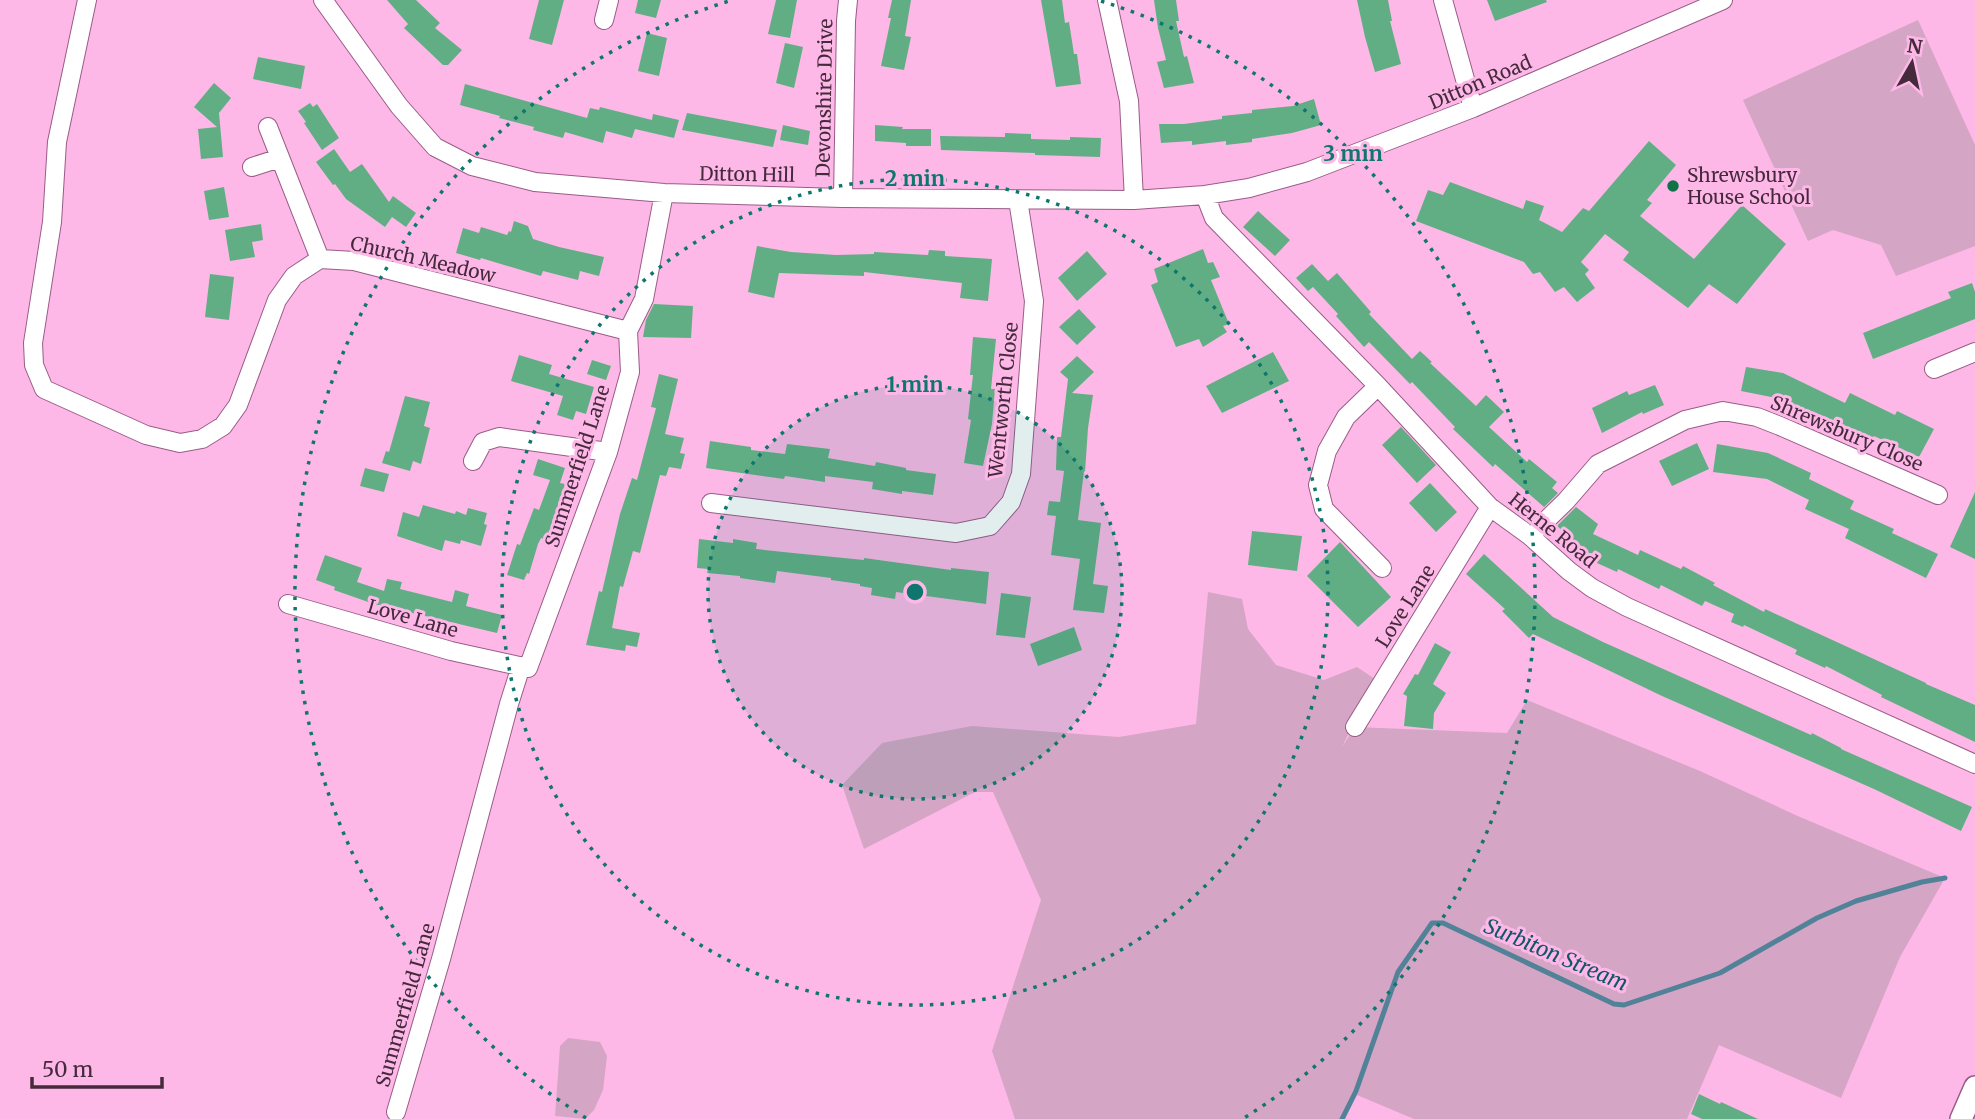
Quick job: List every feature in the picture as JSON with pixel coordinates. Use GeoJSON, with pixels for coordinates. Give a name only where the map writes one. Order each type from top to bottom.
{"type":"FeatureCollection","features":[{"type":"Feature","properties":{"kind":"main road"},"geometry":{"type":"LineString","coordinates":[[1961,1119],[1975,1087]]}},
{"type":"Feature","properties":{"kind":"street"},"geometry":{"type":"LineString","coordinates":[[87,0],[57,142],[52,222],[33,343],[34,365],[44,389],[146,435],[180,443],[202,439],[223,426],[238,405],[277,300],[294,276],[320,259],[268,127]]}},
{"type":"Feature","properties":{"kind":"street","name":"Ditton Hill"},"geometry":{"type":"LineString","coordinates":[[323,0],[399,106],[435,147],[472,166],[535,182],[664,193],[1018,200],[1135,200],[1205,195],[1249,188]]}},
{"type":"Feature","properties":{"kind":"street"},"geometry":{"type":"LineString","coordinates":[[604,20],[609,0]]}},
{"type":"Feature","properties":{"kind":"street","name":"Devonshire Drive"},"geometry":{"type":"LineString","coordinates":[[843,198],[848,0]]}},
{"type":"Feature","properties":{"kind":"street"},"geometry":{"type":"LineString","coordinates":[[1107,0],[1129,101],[1135,200]]}},
{"type":"Feature","properties":{"kind":"street"},"geometry":{"type":"LineString","coordinates":[[1443,0],[1473,108]]}},
{"type":"Feature","properties":{"kind":"street","name":"Ditton Road"},"geometry":{"type":"LineString","coordinates":[[1249,188],[1307,172],[1473,108],[1723,0]]}},
{"type":"Feature","properties":{"kind":"street"},"geometry":{"type":"LineString","coordinates":[[252,167],[280,158]]}},
{"type":"Feature","properties":{"kind":"street","name":"Summerfield Lane"},"geometry":{"type":"LineString","coordinates":[[396,1112],[437,972],[509,704],[608,452],[630,372],[628,331],[644,299],[664,193]]}},
{"type":"Feature","properties":{"kind":"street","name":"Herne Road"},"geometry":{"type":"LineString","coordinates":[[1205,195],[1214,218],[1378,386],[1490,507],[1530,536],[1592,588],[1628,607],[1975,764]]}},
{"type":"Feature","properties":{"kind":"street","name":"Wentworth Close"},"geometry":{"type":"LineString","coordinates":[[711,503],[956,533],[990,526],[1011,502],[1021,474],[1034,301],[1018,200]]}},
{"type":"Feature","properties":{"kind":"street","name":"Church Meadow"},"geometry":{"type":"LineString","coordinates":[[320,259],[354,261],[628,331]]}},
{"type":"Feature","properties":{"kind":"street"},"geometry":{"type":"LineString","coordinates":[[1934,369],[1975,352]]}},
{"type":"Feature","properties":{"kind":"street"},"geometry":{"type":"LineString","coordinates":[[1378,386],[1346,417],[1327,451],[1318,485],[1324,509],[1382,568]]}},
{"type":"Feature","properties":{"kind":"street","name":"Shrewsbury Close"},"geometry":{"type":"LineString","coordinates":[[1530,536],[1566,501],[1598,464],[1685,421],[1723,411],[1757,417],[1938,495]]}},
{"type":"Feature","properties":{"kind":"street"},"geometry":{"type":"LineString","coordinates":[[473,461],[483,442],[499,437],[608,452]]}},
{"type":"Feature","properties":{"kind":"street","name":"Love Lane"},"geometry":{"type":"LineString","coordinates":[[1355,727],[1490,507]]}},
{"type":"Feature","properties":{"kind":"street","name":"Love Lane"},"geometry":{"type":"LineString","coordinates":[[288,604],[452,651],[524,667]]}},
{"type":"Feature","properties":{"kind":"shaded area"},"geometry":{"type":"Polygon","coordinates":[[[1918,20],[1975,145],[1975,246],[1896,276],[1881,245],[1833,230],[1808,241],[1743,100],[1918,20]]]}},
{"type":"Feature","properties":{"kind":"shaded area"},"geometry":{"type":"Polygon","coordinates":[[[1208,592],[1242,599],[1248,629],[1276,665],[1324,680],[1357,667],[1375,679],[1342,747],[1355,727],[1507,733],[1527,700],[1700,771],[1800,817],[1945,878],[1900,957],[1841,1098],[1719,1045],[1687,1119],[1414,1119],[1357,1095],[1345,1119],[1015,1119],[992,1051],[1041,900],[993,792],[975,792],[864,849],[842,785],[882,743],[972,726],[1119,737],[1196,724],[1208,592]]]}},
{"type":"Feature","properties":{"kind":"shaded area"},"geometry":{"type":"Polygon","coordinates":[[[568,1038],[600,1042],[607,1056],[603,1090],[594,1110],[585,1119],[555,1116],[560,1046],[568,1038]]]}},
{"type":"Feature","properties":{"kind":"building"},"geometry":{"type":"Polygon","coordinates":[[[387,0],[416,0],[440,23],[435,28],[462,50],[448,65],[443,65],[404,28],[408,24],[387,0]]]}},
{"type":"Feature","properties":{"kind":"building"},"geometry":{"type":"Polygon","coordinates":[[[539,0],[564,0],[552,45],[529,39],[539,0]]]}},
{"type":"Feature","properties":{"kind":"building"},"geometry":{"type":"Polygon","coordinates":[[[638,0],[661,0],[656,18],[635,13],[638,0]]]}},
{"type":"Feature","properties":{"kind":"building"},"geometry":{"type":"Polygon","coordinates":[[[776,0],[797,0],[790,38],[768,34],[776,0]]]}},
{"type":"Feature","properties":{"kind":"building"},"geometry":{"type":"Polygon","coordinates":[[[892,0],[911,0],[905,36],[911,37],[904,70],[881,66],[892,0]]]}},
{"type":"Feature","properties":{"kind":"building"},"geometry":{"type":"Polygon","coordinates":[[[1041,0],[1062,0],[1065,23],[1069,22],[1074,54],[1077,54],[1081,84],[1056,87],[1041,0]]]}},
{"type":"Feature","properties":{"kind":"building"},"geometry":{"type":"Polygon","coordinates":[[[1154,0],[1176,0],[1179,21],[1176,21],[1184,57],[1187,56],[1194,83],[1164,88],[1157,62],[1166,60],[1154,0]]]}},
{"type":"Feature","properties":{"kind":"building"},"geometry":{"type":"Polygon","coordinates":[[[1357,0],[1388,0],[1390,21],[1401,64],[1375,72],[1357,0]]]}},
{"type":"Feature","properties":{"kind":"building"},"geometry":{"type":"Polygon","coordinates":[[[1487,0],[1546,0],[1547,2],[1495,21],[1487,0]]]}},
{"type":"Feature","properties":{"kind":"building"},"geometry":{"type":"Polygon","coordinates":[[[647,33],[667,38],[659,76],[638,71],[647,33]]]}},
{"type":"Feature","properties":{"kind":"building"},"geometry":{"type":"Polygon","coordinates":[[[785,43],[803,47],[794,88],[776,83],[785,43]]]}},
{"type":"Feature","properties":{"kind":"building"},"geometry":{"type":"Polygon","coordinates":[[[258,57],[305,66],[301,89],[253,79],[258,57]]]}},
{"type":"Feature","properties":{"kind":"building"},"geometry":{"type":"Polygon","coordinates":[[[214,83],[231,98],[219,113],[223,157],[201,159],[198,129],[217,127],[194,107],[214,83]]]}},
{"type":"Feature","properties":{"kind":"building"},"geometry":{"type":"Polygon","coordinates":[[[465,84],[587,118],[590,108],[599,110],[600,107],[652,120],[653,114],[679,120],[674,138],[635,129],[632,138],[606,131],[603,143],[565,132],[563,138],[460,105],[465,84]]]}},
{"type":"Feature","properties":{"kind":"building"},"geometry":{"type":"Polygon","coordinates":[[[1314,99],[1321,125],[1252,139],[1252,142],[1226,145],[1226,141],[1192,145],[1192,141],[1161,143],[1159,124],[1222,119],[1222,116],[1293,106],[1314,99]]]}},
{"type":"Feature","properties":{"kind":"building"},"geometry":{"type":"Polygon","coordinates":[[[310,103],[313,107],[317,104],[339,138],[322,150],[298,111],[310,103]]]}},
{"type":"Feature","properties":{"kind":"building"},"geometry":{"type":"Polygon","coordinates":[[[687,113],[777,130],[773,147],[682,130],[687,113]]]}},
{"type":"Feature","properties":{"kind":"building"},"geometry":{"type":"Polygon","coordinates":[[[783,125],[810,131],[808,145],[780,140],[783,125]]]}},
{"type":"Feature","properties":{"kind":"building"},"geometry":{"type":"Polygon","coordinates":[[[875,125],[931,129],[931,146],[906,146],[906,143],[875,141],[875,125]]]}},
{"type":"Feature","properties":{"kind":"building"},"geometry":{"type":"Polygon","coordinates":[[[1005,133],[1031,134],[1031,139],[1101,138],[1100,157],[941,150],[940,136],[1005,137],[1005,133]]]}},
{"type":"Feature","properties":{"kind":"building"},"geometry":{"type":"Polygon","coordinates":[[[1649,141],[1676,165],[1647,200],[1652,203],[1640,216],[1694,259],[1742,205],[1786,244],[1737,304],[1709,284],[1688,308],[1623,260],[1629,252],[1605,234],[1581,262],[1589,270],[1585,274],[1595,288],[1577,302],[1564,287],[1555,292],[1540,272],[1533,274],[1524,262],[1416,221],[1428,190],[1443,195],[1450,182],[1523,209],[1526,200],[1544,206],[1539,220],[1562,232],[1583,208],[1589,211],[1649,141]]]}},
{"type":"Feature","properties":{"kind":"building"},"geometry":{"type":"Polygon","coordinates":[[[334,149],[350,172],[362,164],[389,202],[393,196],[416,213],[406,227],[392,217],[385,227],[346,199],[335,184],[333,185],[316,162],[334,149]]]}},
{"type":"Feature","properties":{"kind":"building"},"geometry":{"type":"Polygon","coordinates":[[[224,187],[229,217],[209,220],[204,191],[224,187]]]}},
{"type":"Feature","properties":{"kind":"building"},"geometry":{"type":"Polygon","coordinates":[[[1258,211],[1290,240],[1275,256],[1243,227],[1258,211]]]}},
{"type":"Feature","properties":{"kind":"building"},"geometry":{"type":"Polygon","coordinates":[[[514,221],[528,226],[533,239],[604,257],[599,276],[580,271],[578,280],[543,271],[541,276],[456,253],[463,228],[479,233],[481,227],[507,235],[511,232],[514,221]]]}},
{"type":"Feature","properties":{"kind":"building"},"geometry":{"type":"Polygon","coordinates":[[[261,224],[263,240],[252,242],[255,257],[230,261],[225,230],[261,224]]]}},
{"type":"Feature","properties":{"kind":"building"},"geometry":{"type":"Polygon","coordinates":[[[757,246],[791,252],[836,255],[874,252],[928,255],[929,250],[945,251],[945,256],[992,259],[988,301],[960,298],[962,283],[864,272],[864,276],[779,273],[774,298],[748,292],[757,246]]]}},
{"type":"Feature","properties":{"kind":"building"},"geometry":{"type":"Polygon","coordinates":[[[1203,249],[1208,263],[1213,262],[1220,277],[1211,280],[1229,324],[1223,326],[1227,332],[1203,347],[1199,339],[1176,347],[1151,285],[1158,282],[1154,269],[1203,249]]]}},
{"type":"Feature","properties":{"kind":"building"},"geometry":{"type":"Polygon","coordinates":[[[1087,251],[1107,274],[1077,301],[1058,278],[1087,251]]]}},
{"type":"Feature","properties":{"kind":"building"},"geometry":{"type":"Polygon","coordinates":[[[1312,264],[1328,281],[1337,273],[1371,312],[1369,314],[1412,359],[1420,351],[1476,406],[1486,395],[1504,412],[1489,427],[1527,462],[1529,459],[1557,482],[1552,488],[1558,493],[1544,507],[1495,464],[1493,467],[1453,429],[1455,427],[1412,382],[1410,384],[1369,342],[1364,347],[1313,287],[1308,291],[1296,278],[1312,264]]]}},
{"type":"Feature","properties":{"kind":"building"},"geometry":{"type":"Polygon","coordinates":[[[210,274],[234,277],[229,320],[205,317],[210,274]]]}},
{"type":"Feature","properties":{"kind":"building"},"geometry":{"type":"Polygon","coordinates":[[[1972,283],[1975,292],[1975,319],[1873,359],[1863,333],[1951,298],[1948,292],[1972,283]]]}},
{"type":"Feature","properties":{"kind":"building"},"geometry":{"type":"Polygon","coordinates":[[[654,304],[693,306],[691,338],[643,337],[646,320],[654,304]]]}},
{"type":"Feature","properties":{"kind":"building"},"geometry":{"type":"Polygon","coordinates":[[[1079,309],[1096,327],[1077,345],[1059,327],[1079,309]]]}},
{"type":"Feature","properties":{"kind":"building"},"geometry":{"type":"Polygon","coordinates":[[[973,337],[996,339],[991,389],[995,389],[992,424],[983,466],[964,463],[971,420],[968,419],[973,375],[970,375],[973,337]]]}},
{"type":"Feature","properties":{"kind":"building"},"geometry":{"type":"Polygon","coordinates":[[[1273,352],[1289,381],[1222,413],[1206,386],[1273,352]]]}},
{"type":"Feature","properties":{"kind":"building"},"geometry":{"type":"Polygon","coordinates":[[[519,355],[552,365],[549,374],[594,387],[586,414],[576,411],[573,420],[557,415],[563,396],[511,381],[519,355]]]}},
{"type":"Feature","properties":{"kind":"building"},"geometry":{"type":"Polygon","coordinates":[[[1077,356],[1094,372],[1072,393],[1093,395],[1078,520],[1101,523],[1093,584],[1108,586],[1104,613],[1073,610],[1080,559],[1051,555],[1056,516],[1047,515],[1049,501],[1060,502],[1064,471],[1056,470],[1057,437],[1061,437],[1068,379],[1060,372],[1077,356]]]}},
{"type":"Feature","properties":{"kind":"building"},"geometry":{"type":"Polygon","coordinates":[[[592,360],[611,366],[606,380],[587,374],[592,360]]]}},
{"type":"Feature","properties":{"kind":"building"},"geometry":{"type":"Polygon","coordinates":[[[1746,367],[1783,373],[1845,403],[1850,393],[1895,415],[1897,411],[1934,429],[1919,457],[1827,418],[1824,425],[1788,408],[1791,401],[1741,391],[1746,367]]]}},
{"type":"Feature","properties":{"kind":"building"},"geometry":{"type":"Polygon","coordinates":[[[659,374],[678,379],[665,434],[684,438],[680,453],[685,454],[681,469],[669,467],[666,476],[660,475],[640,553],[633,551],[623,587],[620,586],[612,628],[640,633],[637,647],[626,645],[625,651],[586,645],[599,591],[602,592],[620,514],[632,478],[637,480],[656,408],[651,407],[659,374]]]}},
{"type":"Feature","properties":{"kind":"building"},"geometry":{"type":"Polygon","coordinates":[[[1655,385],[1664,405],[1643,414],[1642,412],[1602,433],[1592,408],[1627,391],[1629,395],[1655,385]]]}},
{"type":"Feature","properties":{"kind":"building"},"geometry":{"type":"Polygon","coordinates":[[[405,396],[430,402],[424,426],[430,428],[421,464],[413,461],[410,471],[382,463],[386,451],[389,452],[405,396]]]}},
{"type":"Feature","properties":{"kind":"building"},"geometry":{"type":"Polygon","coordinates":[[[1401,427],[1436,465],[1417,483],[1382,445],[1401,427]]]}},
{"type":"Feature","properties":{"kind":"building"},"geometry":{"type":"Polygon","coordinates":[[[710,441],[785,454],[787,444],[830,449],[828,458],[875,466],[876,462],[936,474],[933,495],[872,489],[873,482],[825,476],[825,482],[706,468],[710,441]]]}},
{"type":"Feature","properties":{"kind":"building"},"geometry":{"type":"Polygon","coordinates":[[[1697,443],[1709,469],[1672,486],[1659,461],[1697,443]]]}},
{"type":"Feature","properties":{"kind":"building"},"geometry":{"type":"Polygon","coordinates":[[[1717,444],[1768,453],[1811,473],[1809,479],[1854,501],[1850,509],[1894,529],[1892,533],[1938,554],[1926,578],[1845,538],[1849,529],[1805,509],[1809,500],[1767,479],[1713,472],[1717,444]]]}},
{"type":"Feature","properties":{"kind":"building"},"geometry":{"type":"Polygon","coordinates":[[[538,459],[565,468],[560,483],[565,484],[560,500],[564,501],[553,531],[551,530],[547,540],[541,538],[529,574],[527,573],[524,580],[507,575],[517,544],[520,545],[534,508],[539,510],[550,480],[533,475],[538,459]]]}},
{"type":"Feature","properties":{"kind":"building"},"geometry":{"type":"Polygon","coordinates":[[[365,468],[389,474],[384,492],[360,486],[365,468]]]}},
{"type":"Feature","properties":{"kind":"building"},"geometry":{"type":"Polygon","coordinates":[[[1430,483],[1457,512],[1436,532],[1409,503],[1430,483]]]}},
{"type":"Feature","properties":{"kind":"building"},"geometry":{"type":"Polygon","coordinates":[[[1975,492],[1975,559],[1950,547],[1975,492]]]}},
{"type":"Feature","properties":{"kind":"building"},"geometry":{"type":"Polygon","coordinates":[[[423,505],[455,514],[456,511],[466,515],[468,508],[487,513],[484,524],[487,525],[481,546],[461,540],[460,544],[445,540],[442,551],[397,536],[403,512],[419,517],[423,505]]]}},
{"type":"Feature","properties":{"kind":"building"},"geometry":{"type":"Polygon","coordinates":[[[1576,507],[1598,524],[1593,534],[1638,555],[1640,550],[1681,569],[1683,566],[1764,612],[1765,609],[1975,705],[1975,742],[1881,697],[1882,695],[1826,666],[1825,668],[1795,654],[1797,650],[1744,625],[1743,627],[1731,622],[1734,614],[1705,601],[1702,606],[1661,585],[1659,589],[1618,569],[1617,572],[1588,559],[1590,554],[1557,526],[1576,507]]]}},
{"type":"Feature","properties":{"kind":"building"},"geometry":{"type":"Polygon","coordinates":[[[1252,531],[1302,536],[1297,571],[1248,565],[1252,531]]]}},
{"type":"Feature","properties":{"kind":"building"},"geometry":{"type":"Polygon","coordinates":[[[699,539],[733,543],[733,539],[757,543],[756,549],[989,572],[986,604],[896,592],[895,599],[871,595],[872,588],[860,584],[777,571],[775,583],[707,573],[708,569],[697,568],[699,539]]]}},
{"type":"Feature","properties":{"kind":"building"},"geometry":{"type":"Polygon","coordinates":[[[1340,542],[1391,597],[1358,627],[1307,576],[1340,542]]]}},
{"type":"Feature","properties":{"kind":"building"},"geometry":{"type":"Polygon","coordinates":[[[1484,554],[1553,617],[1603,642],[1811,735],[1812,733],[1841,749],[1972,807],[1961,831],[1874,789],[1662,696],[1533,634],[1529,638],[1502,611],[1505,609],[1466,574],[1484,554]]]}},
{"type":"Feature","properties":{"kind":"building"},"geometry":{"type":"Polygon","coordinates":[[[325,555],[362,568],[357,582],[384,591],[387,579],[402,582],[400,589],[452,602],[455,590],[469,594],[466,606],[502,615],[497,633],[374,604],[334,590],[335,587],[316,580],[325,555]]]}},
{"type":"Feature","properties":{"kind":"building"},"geometry":{"type":"Polygon","coordinates":[[[1001,593],[1031,597],[1025,638],[996,635],[1001,593]]]}},
{"type":"Feature","properties":{"kind":"building"},"geometry":{"type":"Polygon","coordinates":[[[1074,627],[1082,650],[1038,666],[1030,644],[1074,627]]]}},
{"type":"Feature","properties":{"kind":"building"},"geometry":{"type":"Polygon","coordinates":[[[1435,643],[1451,652],[1433,684],[1446,693],[1434,713],[1433,729],[1404,726],[1407,696],[1403,694],[1415,674],[1418,675],[1435,643]]]}},
{"type":"Feature","properties":{"kind":"building"},"geometry":{"type":"Polygon","coordinates":[[[1699,1094],[1758,1119],[1702,1119],[1691,1114],[1699,1094]]]}},
{"type":"Feature","properties":{"kind":"waterway","name":"Surbiton Stream"},"geometry":{"type":"LineString","coordinates":[[1342,1119],[1356,1091],[1398,972],[1432,923],[1443,923],[1614,1004],[1624,1005],[1720,973],[1817,918],[1856,901],[1945,878]]}},
{"type":"Feature","properties":{"kind":"place","name":"Shrewsbury House School"},"geometry":{"type":"Point","coordinates":[1673,186]}}]}
